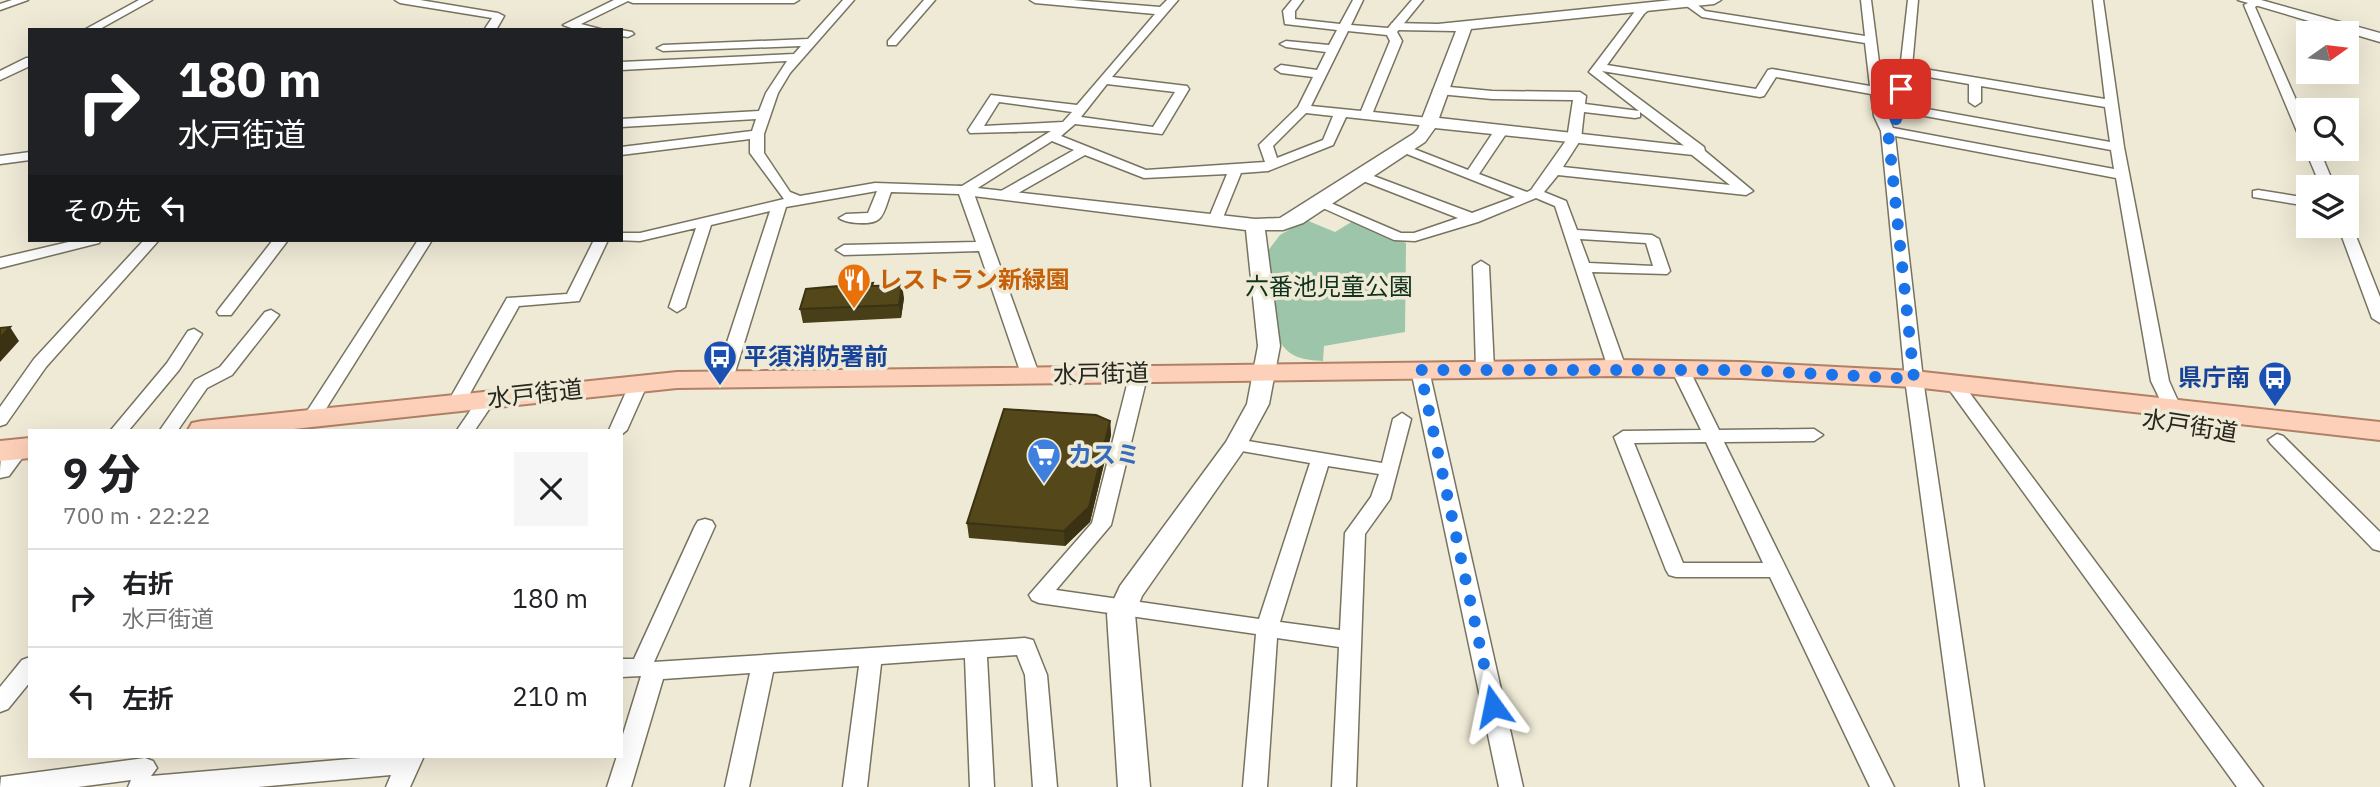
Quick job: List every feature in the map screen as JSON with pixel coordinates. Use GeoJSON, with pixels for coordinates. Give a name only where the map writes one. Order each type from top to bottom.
{"type":"FeatureCollection","features":[{"type":"Feature","properties":{"kind":"main road","name":"水戸街道"},"geometry":{"type":"LineString","coordinates":[[212,429],[639,383],[723,379],[1617,368],[1914,379],[2380,431]]}},
{"type":"Feature","properties":{"kind":"main road","name":"水戸街道"},"geometry":{"type":"LineString","coordinates":[[2002,390],[2091,411],[2277,440],[2380,450]]}},
{"type":"Feature","properties":{"kind":"street"},"geometry":{"type":"LineString","coordinates":[[0,7],[23,0]]}},
{"type":"Feature","properties":{"kind":"street"},"geometry":{"type":"LineString","coordinates":[[97,28],[147,0]]}},
{"type":"Feature","properties":{"kind":"street"},"geometry":{"type":"LineString","coordinates":[[400,0],[498,16],[498,22],[491,28]]}},
{"type":"Feature","properties":{"kind":"street"},"geometry":{"type":"LineString","coordinates":[[586,28],[569,25],[623,0]]}},
{"type":"Feature","properties":{"kind":"street"},"geometry":{"type":"LineString","coordinates":[[633,0],[794,0]]}},
{"type":"Feature","properties":{"kind":"street"},"geometry":{"type":"LineString","coordinates":[[799,200],[785,195],[757,153],[757,134],[778,83],[797,57],[849,0]]}},
{"type":"Feature","properties":{"kind":"street"},"geometry":{"type":"LineString","coordinates":[[892,43],[930,0]]}},
{"type":"Feature","properties":{"kind":"street"},"geometry":{"type":"LineString","coordinates":[[1035,0],[1163,11]]}},
{"type":"Feature","properties":{"kind":"street"},"geometry":{"type":"LineString","coordinates":[[965,190],[1053,137],[1070,123],[1103,80],[1173,0]]}},
{"type":"Feature","properties":{"kind":"street"},"geometry":{"type":"LineString","coordinates":[[1298,0],[1289,11],[1289,22],[1344,29],[1465,25],[1669,2],[1714,0]]}},
{"type":"Feature","properties":{"kind":"street"},"geometry":{"type":"LineString","coordinates":[[1272,164],[1266,145],[1303,108],[1358,0]]}},
{"type":"Feature","properties":{"kind":"street"},"geometry":{"type":"LineString","coordinates":[[1366,115],[1396,41],[1394,29],[1418,0]]}},
{"type":"Feature","properties":{"kind":"street"},"geometry":{"type":"LineString","coordinates":[[1866,0],[1880,116],[1888,131],[1914,379],[1972,787]]}},
{"type":"Feature","properties":{"kind":"street"},"geometry":{"type":"LineString","coordinates":[[1888,131],[1896,119],[1906,70],[1913,0]]}},
{"type":"Feature","properties":{"kind":"street"},"geometry":{"type":"LineString","coordinates":[[2098,0],[2117,147],[2160,381],[2173,410]]}},
{"type":"Feature","properties":{"kind":"street"},"geometry":{"type":"LineString","coordinates":[[1688,2],[1702,13],[1787,27],[1840,43],[1872,41]]}},
{"type":"Feature","properties":{"kind":"street"},"geometry":{"type":"LineString","coordinates":[[2296,113],[2249,5],[2251,2],[2380,38]]}},
{"type":"Feature","properties":{"kind":"street"},"geometry":{"type":"LineString","coordinates":[[1648,6],[1640,12],[1595,72],[1699,150],[1697,152]]}},
{"type":"Feature","properties":{"kind":"street"},"geometry":{"type":"LineString","coordinates":[[623,237],[640,237],[799,200],[886,187],[965,190],[1255,225],[1283,224],[1321,204],[1419,138],[1429,122],[1465,25]]}},
{"type":"Feature","properties":{"kind":"street"},"geometry":{"type":"LineString","coordinates":[[1782,42],[1787,27]]}},
{"type":"Feature","properties":{"kind":"street"},"geometry":{"type":"LineString","coordinates":[[663,48],[811,42]]}},
{"type":"Feature","properties":{"kind":"street"},"geometry":{"type":"LineString","coordinates":[[1286,44],[1334,48]]}},
{"type":"Feature","properties":{"kind":"street"},"geometry":{"type":"LineString","coordinates":[[623,66],[797,57]]}},
{"type":"Feature","properties":{"kind":"street"},"geometry":{"type":"LineString","coordinates":[[0,76],[28,62]]}},
{"type":"Feature","properties":{"kind":"street"},"geometry":{"type":"LineString","coordinates":[[1599,67],[1760,93],[1772,73],[1878,97],[1897,107],[2117,147]]}},
{"type":"Feature","properties":{"kind":"street"},"geometry":{"type":"LineString","coordinates":[[1281,68],[1322,74]]}},
{"type":"Feature","properties":{"kind":"street"},"geometry":{"type":"LineString","coordinates":[[1906,70],[2112,104]]}},
{"type":"Feature","properties":{"kind":"street"},"geometry":{"type":"LineString","coordinates":[[1082,109],[995,97],[975,130],[1070,123],[1157,131],[1183,89],[1103,80]]}},
{"type":"Feature","properties":{"kind":"street"},"geometry":{"type":"LineString","coordinates":[[1975,81],[1975,102]]}},
{"type":"Feature","properties":{"kind":"street"},"geometry":{"type":"LineString","coordinates":[[1321,204],[1399,237],[1415,237],[1473,219],[1532,195],[1554,170],[1574,139],[1580,96],[1492,95],[1439,90]]}},
{"type":"Feature","properties":{"kind":"street"},"geometry":{"type":"LineString","coordinates":[[1578,107],[1635,114]]}},
{"type":"Feature","properties":{"kind":"street"},"geometry":{"type":"LineString","coordinates":[[1303,108],[1697,152],[1746,191],[1554,170]]}},
{"type":"Feature","properties":{"kind":"street"},"geometry":{"type":"LineString","coordinates":[[1053,137],[1144,174],[1234,170],[1272,164],[1328,142],[1341,113]]}},
{"type":"Feature","properties":{"kind":"street"},"geometry":{"type":"LineString","coordinates":[[623,123],[764,115]]}},
{"type":"Feature","properties":{"kind":"street"},"geometry":{"type":"LineString","coordinates":[[1471,176],[1501,131]]}},
{"type":"Feature","properties":{"kind":"street"},"geometry":{"type":"LineString","coordinates":[[1888,131],[2123,175]]}},
{"type":"Feature","properties":{"kind":"street"},"geometry":{"type":"LineString","coordinates":[[623,151],[757,134]]}},
{"type":"Feature","properties":{"kind":"street"},"geometry":{"type":"LineString","coordinates":[[1006,194],[1082,150]]}},
{"type":"Feature","properties":{"kind":"street"},"geometry":{"type":"LineString","coordinates":[[1404,150],[1471,176],[1561,204],[1617,368]]}},
{"type":"Feature","properties":{"kind":"street"},"geometry":{"type":"LineString","coordinates":[[0,160],[28,156]]}},
{"type":"Feature","properties":{"kind":"street"},"geometry":{"type":"LineString","coordinates":[[1215,220],[1234,170]]}},
{"type":"Feature","properties":{"kind":"street"},"geometry":{"type":"LineString","coordinates":[[1363,176],[1473,219]]}},
{"type":"Feature","properties":{"kind":"street"},"geometry":{"type":"LineString","coordinates":[[846,218],[873,217],[886,187]]}},
{"type":"Feature","properties":{"kind":"street"},"geometry":{"type":"LineString","coordinates":[[965,190],[1030,374]]}},
{"type":"Feature","properties":{"kind":"street"},"geometry":{"type":"LineString","coordinates":[[2258,194],[2296,200]]}},
{"type":"Feature","properties":{"kind":"street"},"geometry":{"type":"LineString","coordinates":[[723,379],[779,206]]}},
{"type":"Feature","properties":{"kind":"street"},"geometry":{"type":"LineString","coordinates":[[677,307],[705,222]]}},
{"type":"Feature","properties":{"kind":"street"},"geometry":{"type":"LineString","coordinates":[[1134,787],[1120,632],[1121,614],[1130,593],[1236,445],[1258,404],[1269,346],[1255,225]]}},
{"type":"Feature","properties":{"kind":"street"},"geometry":{"type":"LineString","coordinates":[[1572,234],[1652,239],[1662,271],[1581,267]]}},
{"type":"Feature","properties":{"kind":"street"},"geometry":{"type":"LineString","coordinates":[[2350,238],[2380,318]]}},
{"type":"Feature","properties":{"kind":"street"},"geometry":{"type":"LineString","coordinates":[[0,263],[86,242]]}},
{"type":"Feature","properties":{"kind":"street"},"geometry":{"type":"LineString","coordinates":[[0,420],[49,353],[150,242]]}},
{"type":"Feature","properties":{"kind":"street"},"geometry":{"type":"LineString","coordinates":[[225,312],[279,242]]}},
{"type":"Feature","properties":{"kind":"street"},"geometry":{"type":"LineString","coordinates":[[311,419],[424,242]]}},
{"type":"Feature","properties":{"kind":"street"},"geometry":{"type":"LineString","coordinates":[[457,402],[513,301],[573,298],[600,242]]}},
{"type":"Feature","properties":{"kind":"street"},"geometry":{"type":"LineString","coordinates":[[844,250],[985,246]]}},
{"type":"Feature","properties":{"kind":"street"},"geometry":{"type":"LineString","coordinates":[[1481,266],[1485,369]]}},
{"type":"Feature","properties":{"kind":"street"},"geometry":{"type":"LineString","coordinates":[[170,429],[201,384],[226,371],[271,314]]}},
{"type":"Feature","properties":{"kind":"street"},"geometry":{"type":"LineString","coordinates":[[121,429],[173,366],[194,334]]}},
{"type":"Feature","properties":{"kind":"street"},"geometry":{"type":"LineString","coordinates":[[1680,369],[1882,787]]}},
{"type":"Feature","properties":{"kind":"street"},"geometry":{"type":"LineString","coordinates":[[1420,370],[1511,787]]}},
{"type":"Feature","properties":{"kind":"street"},"geometry":{"type":"LineString","coordinates":[[1139,373],[1101,525],[1039,595],[1350,639]]}},
{"type":"Feature","properties":{"kind":"street"},"geometry":{"type":"LineString","coordinates":[[618,429],[639,383]]}},
{"type":"Feature","properties":{"kind":"street"},"geometry":{"type":"LineString","coordinates":[[1954,384],[2251,787]]}},
{"type":"Feature","properties":{"kind":"street"},"geometry":{"type":"LineString","coordinates":[[467,429],[487,399]]}},
{"type":"Feature","properties":{"kind":"street"},"geometry":{"type":"LineString","coordinates":[[1344,787],[1355,533],[1380,499],[1402,419]]}},
{"type":"Feature","properties":{"kind":"street"},"geometry":{"type":"LineString","coordinates":[[1776,570],[1676,570],[1623,437],[1814,435]]}},
{"type":"Feature","properties":{"kind":"street"},"geometry":{"type":"LineString","coordinates":[[2277,440],[2380,544]]}},
{"type":"Feature","properties":{"kind":"street"},"geometry":{"type":"LineString","coordinates":[[1236,445],[1390,470]]}},
{"type":"Feature","properties":{"kind":"street"},"geometry":{"type":"LineString","coordinates":[[1255,787],[1267,628],[1321,458]]}},
{"type":"Feature","properties":{"kind":"street"},"geometry":{"type":"LineString","coordinates":[[619,787],[639,669],[705,526]]}},
{"type":"Feature","properties":{"kind":"street"},"geometry":{"type":"LineString","coordinates":[[639,669],[871,658],[1025,646],[1036,675],[1045,787]]}},
{"type":"Feature","properties":{"kind":"street"},"geometry":{"type":"LineString","coordinates":[[976,651],[982,787]]}},
{"type":"Feature","properties":{"kind":"street"},"geometry":{"type":"LineString","coordinates":[[855,787],[871,658]]}},
{"type":"Feature","properties":{"kind":"street"},"geometry":{"type":"LineString","coordinates":[[737,787],[763,664]]}},
{"type":"Feature","properties":{"kind":"street"},"geometry":{"type":"LineString","coordinates":[[0,703],[28,668]]}},
{"type":"Feature","properties":{"kind":"street"},"geometry":{"type":"LineString","coordinates":[[1,787],[144,774],[410,760],[398,787]]}},
{"type":"Feature","properties":{"kind":"green space","name":"六番池児童公園"},"geometry":{"type":"Polygon","coordinates":[[[1306,220],[1335,232],[1353,221],[1406,243],[1405,332],[1324,346],[1323,361],[1298,357],[1287,351],[1279,340],[1267,252],[1280,235],[1306,220]]]}},
{"type":"Feature","properties":{"kind":"building"},"geometry":{"type":"Polygon","coordinates":[[[873,283],[872,286],[902,285],[899,305],[800,309],[806,289],[873,283]]]}},
{"type":"Feature","properties":{"kind":"building"},"geometry":{"type":"Polygon","coordinates":[[[10,327],[0,338],[0,328],[10,327]]]}},
{"type":"Feature","properties":{"kind":"building","name":"カスミ"},"geometry":{"type":"Polygon","coordinates":[[[1004,409],[1096,415],[1110,421],[1089,507],[1064,531],[967,523],[1004,409]]]}},
{"type":"Feature","properties":{"kind":"place","name":"レストラン新緑園"},"geometry":{"type":"Point","coordinates":[854,310]}},
{"type":"Feature","properties":{"kind":"place","name":"平須消防署前"},"geometry":{"type":"Point","coordinates":[720,387]}},
{"type":"Feature","properties":{"kind":"place","name":"県庁南"},"geometry":{"type":"Point","coordinates":[2275,408]}},
{"type":"Feature","properties":{"kind":"place","name":"カスミ"},"geometry":{"type":"Point","coordinates":[1044,485]}},
{"type":"Feature","properties":{"kind":"route"},"geometry":{"type":"LineString","coordinates":[[1493,706],[1420,370],[1741,370],[1914,379],[1888,131],[1896,119],[1901,89]]}}]}
